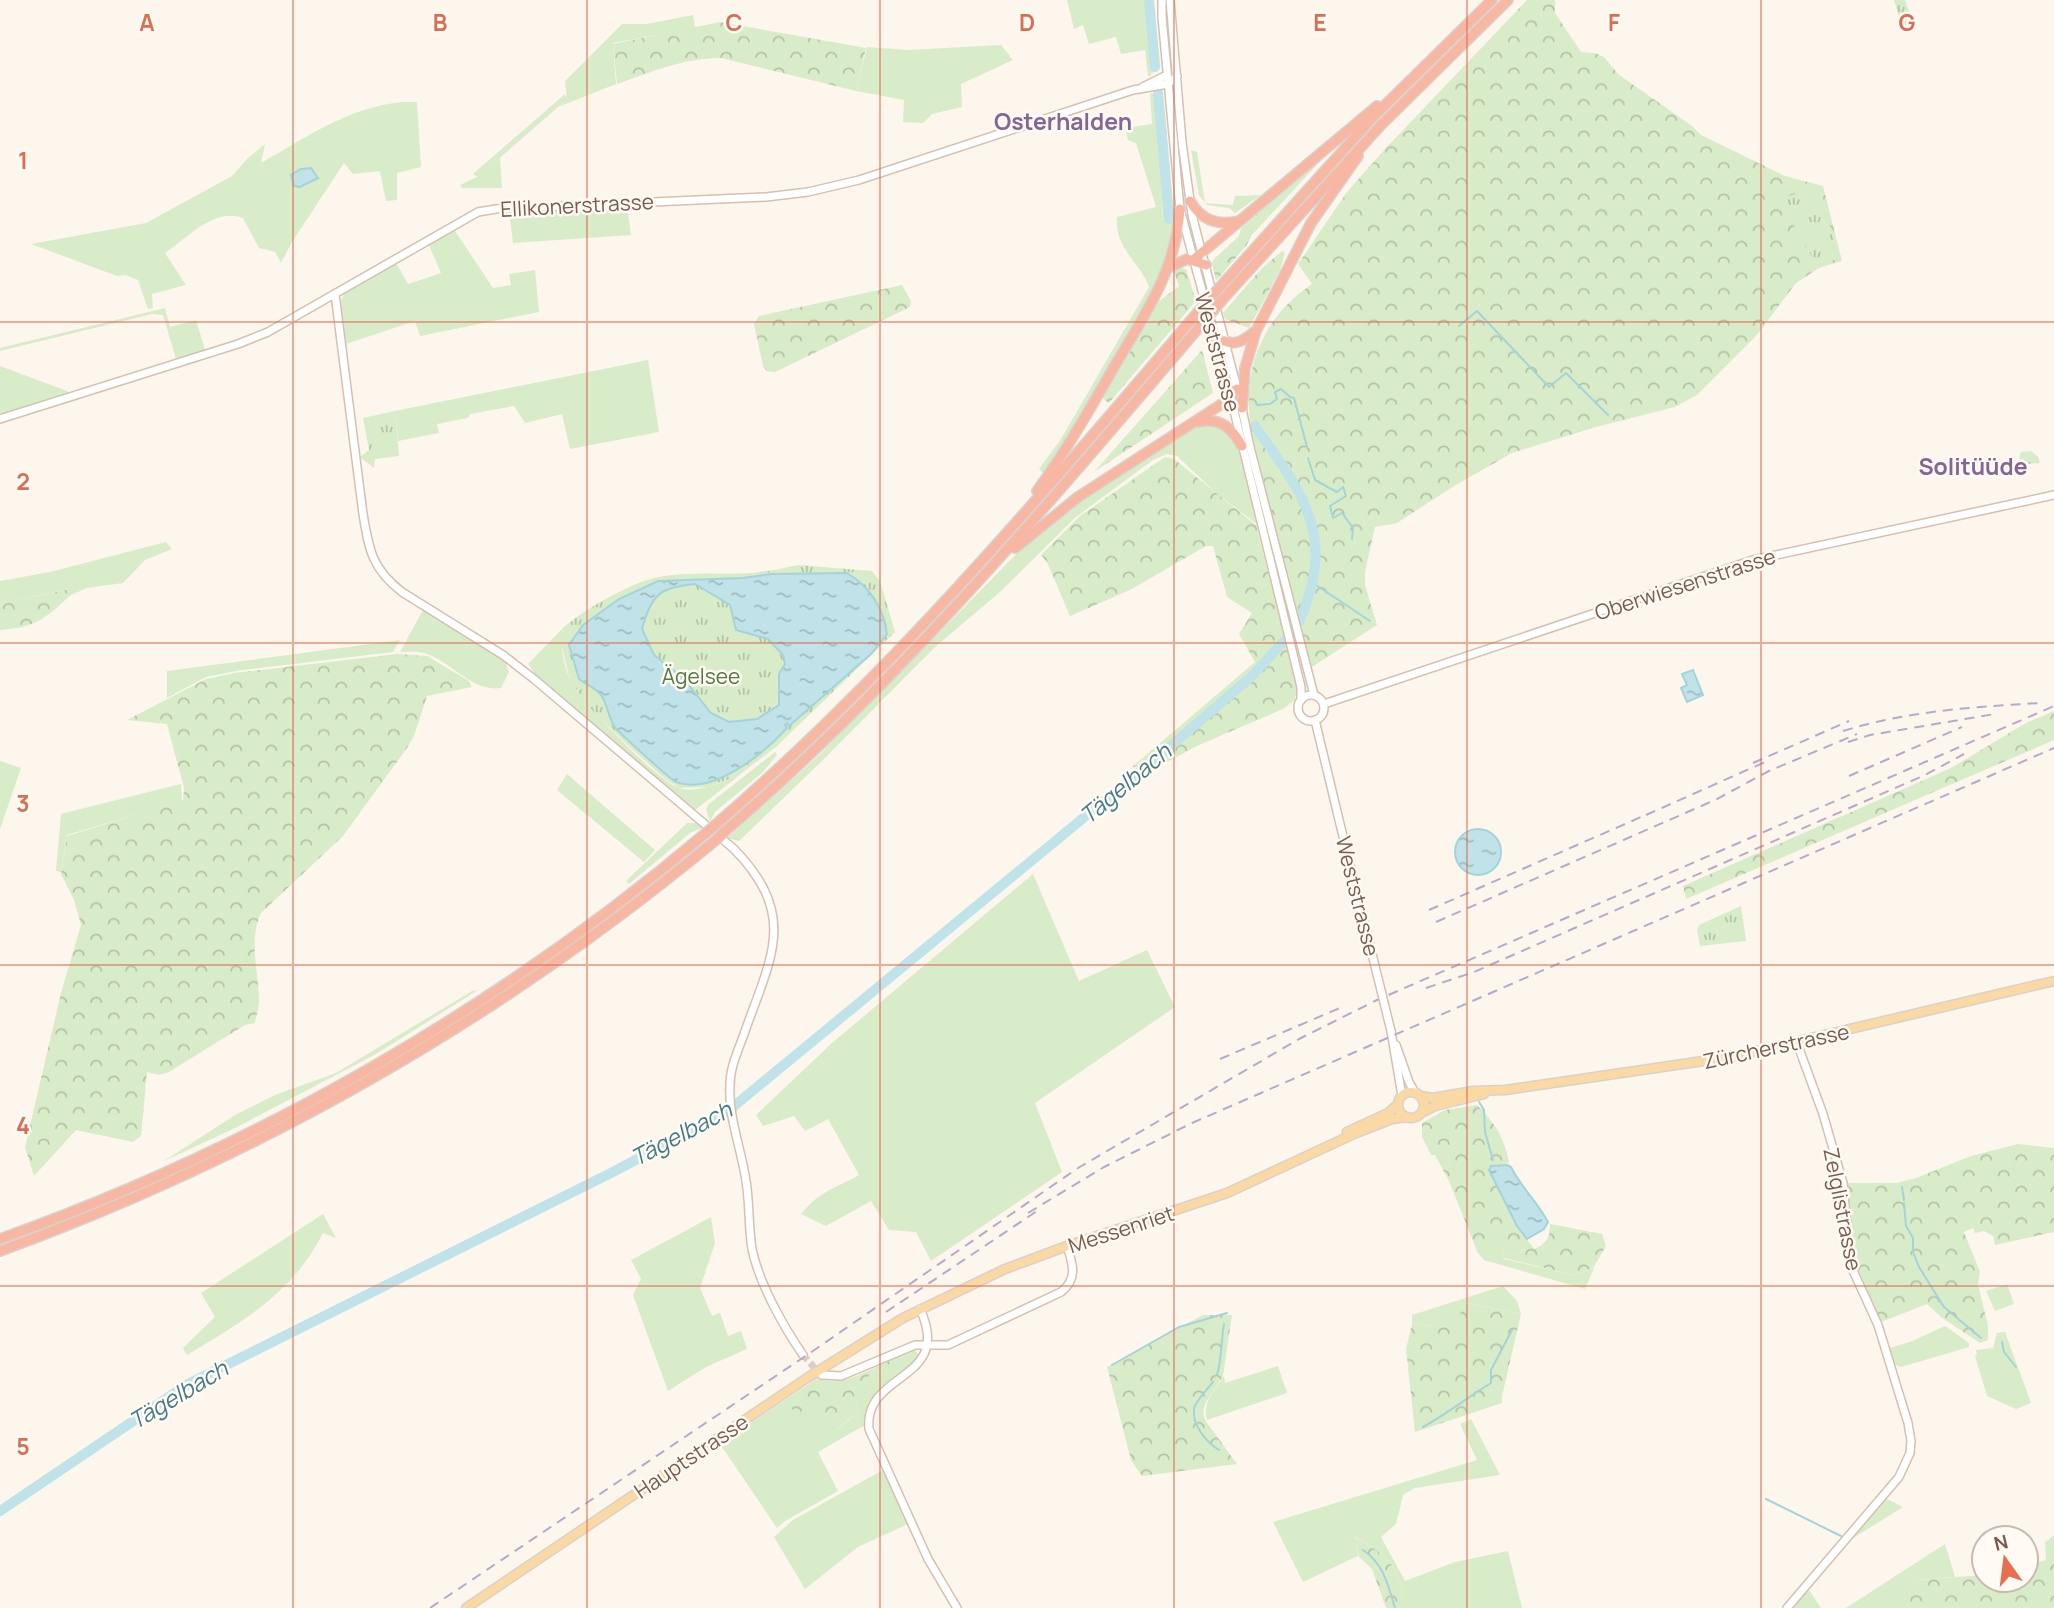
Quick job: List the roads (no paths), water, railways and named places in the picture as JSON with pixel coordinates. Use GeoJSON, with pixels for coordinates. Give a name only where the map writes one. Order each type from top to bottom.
{"type":"FeatureCollection","features":[{"type":"Feature","properties":{"kind":"highway"},"geometry":{"type":"LineString","coordinates":[[0,1239],[92,1204],[200,1157],[282,1117],[390,1058],[470,1008],[565,943],[711,829],[774,774],[911,638],[1008,532],[1318,176],[1413,76],[1492,0]]}},
{"type":"Feature","properties":{"kind":"highway"},"geometry":{"type":"LineString","coordinates":[[0,1251],[183,1177],[288,1126],[376,1078],[547,970],[719,837],[848,719],[984,576],[1223,299],[1382,124],[1508,0]]}},
{"type":"Feature","properties":{"kind":"highway"},"geometry":{"type":"LineString","coordinates":[[1193,260],[1413,76]]}},
{"type":"Feature","properties":{"kind":"highway"},"geometry":{"type":"LineString","coordinates":[[1242,408],[1246,361],[1256,331],[1311,223],[1382,124]]}},
{"type":"Feature","properties":{"kind":"highway"},"geometry":{"type":"LineString","coordinates":[[1190,201],[1199,213],[1211,221],[1224,223],[1241,220]]}},
{"type":"Feature","properties":{"kind":"highway"},"geometry":{"type":"LineString","coordinates":[[1008,532],[1066,449],[1143,317],[1168,268],[1178,236],[1180,209]]}},
{"type":"Feature","properties":{"kind":"highway"},"geometry":{"type":"LineString","coordinates":[[1168,268],[1181,260],[1193,260],[1206,265]]}},
{"type":"Feature","properties":{"kind":"highway"},"geometry":{"type":"LineString","coordinates":[[1213,336],[1226,343],[1238,343],[1256,331]]}},
{"type":"Feature","properties":{"kind":"highway"},"geometry":{"type":"LineString","coordinates":[[984,576],[1067,504],[1231,398],[1237,388]]}},
{"type":"Feature","properties":{"kind":"highway"},"geometry":{"type":"LineString","coordinates":[[1184,428],[1203,421],[1217,422],[1233,431],[1242,446]]}},
{"type":"Feature","properties":{"kind":"main road","name":"Zürcherstrasse"},"geometry":{"type":"LineString","coordinates":[[1422,1112],[1435,1106],[1494,1091],[1724,1059],[2054,981]]}},
{"type":"Feature","properties":{"kind":"main road","name":"Zürcherstrasse"},"geometry":{"type":"LineString","coordinates":[[1418,1094],[1433,1098],[1473,1091],[1494,1091]]}},
{"type":"Feature","properties":{"kind":"main road","name":"Messenriet"},"geometry":{"type":"LineString","coordinates":[[920,1309],[1005,1269],[1227,1193],[1352,1133],[1388,1112],[1408,1093],[1418,1094]]}},
{"type":"Feature","properties":{"kind":"main road"},"geometry":{"type":"LineString","coordinates":[[1418,1094],[1424,1102],[1422,1112]]}},
{"type":"Feature","properties":{"kind":"main road"},"geometry":{"type":"LineString","coordinates":[[1400,1100],[1400,1111],[1407,1117]]}},
{"type":"Feature","properties":{"kind":"main road","name":"Messenriet"},"geometry":{"type":"LineString","coordinates":[[1352,1133],[1392,1119],[1414,1118],[1422,1112]]}},
{"type":"Feature","properties":{"kind":"main road","name":"Hauptstrasse"},"geometry":{"type":"LineString","coordinates":[[466,1608],[807,1378],[873,1335],[920,1309]]}},
{"type":"Feature","properties":{"kind":"street","name":"Weststrasse"},"geometry":{"type":"LineString","coordinates":[[1163,0],[1165,75],[1180,209],[1231,398],[1301,687],[1299,708],[1302,716],[1315,720],[1391,1031],[1409,1082],[1418,1094]]}},
{"type":"Feature","properties":{"kind":"street","name":"Weststrasse"},"geometry":{"type":"LineString","coordinates":[[1170,0],[1190,201],[1296,633],[1314,695]]}},
{"type":"Feature","properties":{"kind":"street","name":"Ellikonerstrasse"},"geometry":{"type":"LineString","coordinates":[[0,419],[253,338],[470,215],[487,209],[766,197],[808,192],[859,180],[1152,84],[1165,75]]}},
{"type":"Feature","properties":{"kind":"street"},"geometry":{"type":"LineString","coordinates":[[1166,85],[1177,76]]}},
{"type":"Feature","properties":{"kind":"street","name":"Ellikonerstrasse"},"geometry":{"type":"LineString","coordinates":[[1152,84],[1166,85]]}},
{"type":"Feature","properties":{"kind":"street"},"geometry":{"type":"LineString","coordinates":[[335,293],[369,549],[383,577],[402,592],[493,648],[534,679],[734,849],[755,872],[769,897],[775,932],[771,959],[733,1065],[729,1087],[747,1183],[756,1264],[767,1290],[803,1354]]}},
{"type":"Feature","properties":{"kind":"street","name":"Oberwiesenstrasse"},"geometry":{"type":"LineString","coordinates":[[1324,704],[1753,560],[2054,495]]}},
{"type":"Feature","properties":{"kind":"street"},"geometry":{"type":"LineString","coordinates":[[1301,700],[1314,695],[1320,698],[1324,704],[1323,714],[1315,720]]}},
{"type":"Feature","properties":{"kind":"street","name":"Weststrasse"},"geometry":{"type":"LineString","coordinates":[[1391,1031],[1400,1100]]}},
{"type":"Feature","properties":{"kind":"street","name":"Zelglistrasse"},"geometry":{"type":"LineString","coordinates":[[1787,1608],[1905,1468],[1911,1441],[1878,1325],[1850,1264],[1843,1183],[1824,1114],[1797,1043]]}},
{"type":"Feature","properties":{"kind":"street"},"geometry":{"type":"LineString","coordinates":[[822,1375],[841,1376],[911,1346],[948,1345],[1066,1288],[1074,1269],[1067,1246]]}},
{"type":"Feature","properties":{"kind":"street"},"geometry":{"type":"LineString","coordinates":[[920,1309],[928,1325],[928,1344],[921,1360],[878,1396],[869,1409],[869,1429],[928,1559],[957,1608]]}},
{"type":"Feature","properties":{"kind":"water"},"geometry":{"type":"Polygon","coordinates":[[[311,168],[318,178],[300,187],[294,186],[291,175],[301,169],[311,168]]]}},
{"type":"Feature","properties":{"kind":"water","name":"Ägelsee"},"geometry":{"type":"Polygon","coordinates":[[[847,573],[869,591],[883,615],[887,634],[872,653],[789,726],[787,723],[787,728],[752,760],[721,778],[706,783],[690,785],[676,782],[616,729],[601,695],[579,679],[569,645],[583,625],[619,599],[658,581],[743,578],[771,574],[847,573]],[[695,584],[673,588],[654,600],[642,629],[654,655],[683,678],[711,713],[729,722],[757,719],[779,705],[779,674],[785,664],[783,655],[768,639],[736,630],[730,605],[695,584]]]}},
{"type":"Feature","properties":{"kind":"water"},"geometry":{"type":"Polygon","coordinates":[[[1693,670],[1703,695],[1687,702],[1681,688],[1687,685],[1682,674],[1693,670]]]}},
{"type":"Feature","properties":{"kind":"water"},"geometry":{"type":"Polygon","coordinates":[[[1478,829],[1494,836],[1501,852],[1494,868],[1478,875],[1462,868],[1455,852],[1462,836],[1478,829]]]}},
{"type":"Feature","properties":{"kind":"water"},"geometry":{"type":"Polygon","coordinates":[[[1507,1165],[1548,1222],[1544,1229],[1527,1239],[1517,1226],[1489,1170],[1491,1166],[1507,1165]]]}},
{"type":"Feature","properties":{"kind":"waterway","name":"Tägelbach"},"geometry":{"type":"LineString","coordinates":[[1149,0],[1155,67]]}},
{"type":"Feature","properties":{"kind":"waterway","name":"Tägelbach"},"geometry":{"type":"LineString","coordinates":[[1158,93],[1169,219]]}},
{"type":"Feature","properties":{"kind":"waterway"},"geometry":{"type":"LineString","coordinates":[[1459,326],[1477,311],[1549,387],[1566,373],[1608,415]]}},
{"type":"Feature","properties":{"kind":"waterway"},"geometry":{"type":"LineString","coordinates":[[1257,405],[1270,404],[1277,399],[1275,392],[1281,389],[1294,398],[1307,447]]}},
{"type":"Feature","properties":{"kind":"waterway","name":"Tägelbach"},"geometry":{"type":"LineString","coordinates":[[1255,426],[1300,496],[1310,518],[1315,540],[1315,565],[1310,591],[1299,622]]}},
{"type":"Feature","properties":{"kind":"waterway"},"geometry":{"type":"LineString","coordinates":[[1308,458],[1315,480],[1337,492],[1343,487],[1346,496],[1330,506],[1333,518],[1342,513],[1353,528],[1352,539]]}},
{"type":"Feature","properties":{"kind":"waterway"},"geometry":{"type":"LineString","coordinates":[[1313,583],[1370,621]]}},
{"type":"Feature","properties":{"kind":"waterway","name":"Tägelbach"},"geometry":{"type":"LineString","coordinates":[[0,1511],[188,1384],[611,1173],[728,1111],[1173,744],[1253,675],[1284,641]]}},
{"type":"Feature","properties":{"kind":"waterway"},"geometry":{"type":"LineString","coordinates":[[1479,1102],[1484,1110],[1485,1132],[1493,1160]]}},
{"type":"Feature","properties":{"kind":"waterway"},"geometry":{"type":"LineString","coordinates":[[1902,1187],[1904,1200]]}},
{"type":"Feature","properties":{"kind":"waterway"},"geometry":{"type":"LineString","coordinates":[[1904,1203],[1906,1226],[1913,1238],[1913,1252],[1919,1267],[1944,1307],[1981,1338]]}},
{"type":"Feature","properties":{"kind":"waterway"},"geometry":{"type":"LineString","coordinates":[[1112,1365],[1179,1327],[1227,1313]]}},
{"type":"Feature","properties":{"kind":"waterway"},"geometry":{"type":"LineString","coordinates":[[1217,1375],[1224,1324]]}},
{"type":"Feature","properties":{"kind":"waterway"},"geometry":{"type":"LineString","coordinates":[[1423,1427],[1491,1383],[1491,1370],[1512,1330]]}},
{"type":"Feature","properties":{"kind":"waterway"},"geometry":{"type":"LineString","coordinates":[[2002,1342],[2004,1352],[2016,1367]]}},
{"type":"Feature","properties":{"kind":"waterway"},"geometry":{"type":"LineString","coordinates":[[1213,1382],[1197,1403],[1194,1415],[1201,1432],[1219,1450]]}},
{"type":"Feature","properties":{"kind":"waterway"},"geometry":{"type":"LineString","coordinates":[[1766,1499],[1841,1536]]}},
{"type":"Feature","properties":{"kind":"waterway"},"geometry":{"type":"LineString","coordinates":[[1363,1550],[1381,1568],[1395,1608]]}},
{"type":"Feature","properties":{"kind":"tunnel"},"geometry":{"type":"LineString","coordinates":[[803,1355],[821,1375]]}},
{"type":"Feature","properties":{"kind":"railway"},"geometry":{"type":"LineString","coordinates":[[1843,731],[1916,714],[2040,703]]}},
{"type":"Feature","properties":{"kind":"railway"},"geometry":{"type":"LineString","coordinates":[[430,1608],[810,1353],[1078,1168],[1299,1039],[1377,1000],[2054,706]]}},
{"type":"Feature","properties":{"kind":"railway"},"geometry":{"type":"LineString","coordinates":[[1848,742],[1870,735],[1995,714]]}},
{"type":"Feature","properties":{"kind":"railway"},"geometry":{"type":"LineString","coordinates":[[1753,763],[1849,721]]}},
{"type":"Feature","properties":{"kind":"railway"},"geometry":{"type":"LineString","coordinates":[[1849,776],[1962,727]]}},
{"type":"Feature","properties":{"kind":"railway"},"geometry":{"type":"LineString","coordinates":[[1436,922],[1715,800],[1769,771],[1857,734]]}},
{"type":"Feature","properties":{"kind":"railway"},"geometry":{"type":"LineString","coordinates":[[1028,1213],[1104,1167],[1192,1123],[2054,748]]}},
{"type":"Feature","properties":{"kind":"railway"},"geometry":{"type":"LineString","coordinates":[[1426,988],[1474,972],[1925,775],[1964,754]]}},
{"type":"Feature","properties":{"kind":"railway"},"geometry":{"type":"LineString","coordinates":[[1646,815],[1765,762]]}},
{"type":"Feature","properties":{"kind":"railway"},"geometry":{"type":"LineString","coordinates":[[1429,910],[1641,817]]}},
{"type":"Feature","properties":{"kind":"railway"},"geometry":{"type":"LineString","coordinates":[[1220,1059],[1340,1008]]}},
{"type":"Feature","properties":{"kind":"railway"},"geometry":{"type":"LineString","coordinates":[[886,1312],[1037,1211]]}},
{"type":"Feature","properties":{"kind":"district","name":"Osterhalden"},"geometry":{"type":"Point","coordinates":[1063,121]}},
{"type":"Feature","properties":{"kind":"district","name":"Solitüüde"},"geometry":{"type":"Point","coordinates":[1973,466]}}]}
